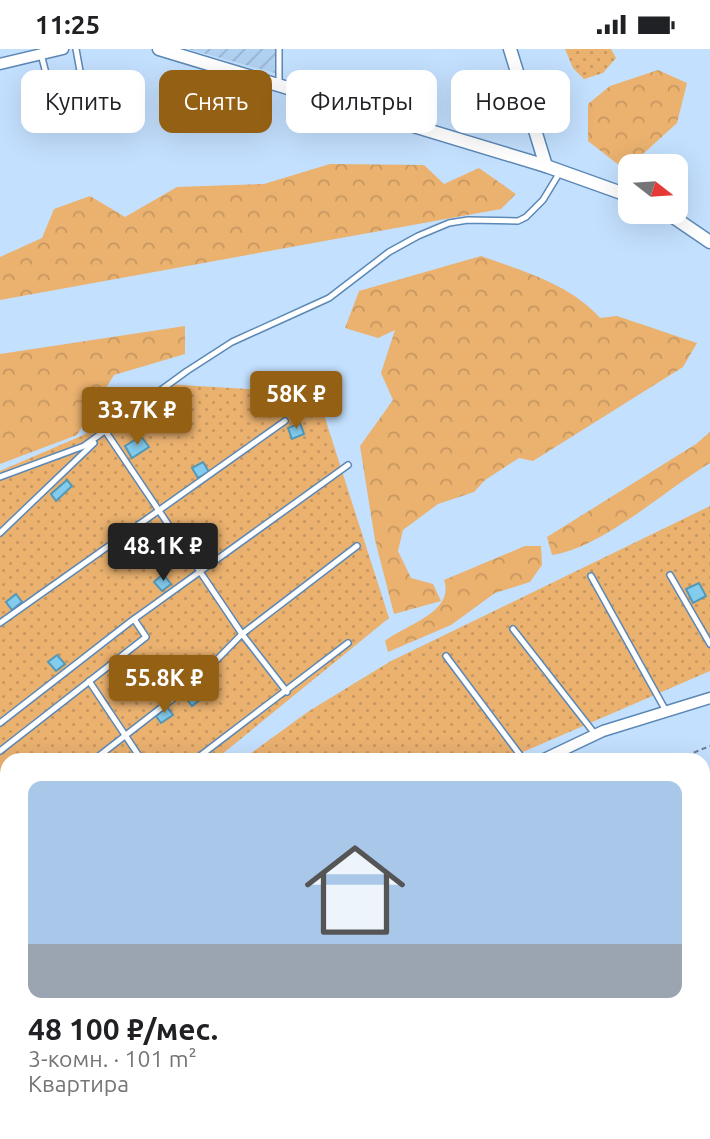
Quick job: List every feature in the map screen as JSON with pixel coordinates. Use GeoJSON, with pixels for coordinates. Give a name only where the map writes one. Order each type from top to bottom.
{"type":"FeatureCollection","features":[{"type":"Feature","properties":{"kind":"street"},"geometry":{"type":"LineString","coordinates":[[0,64],[62,49]]}},
{"type":"Feature","properties":{"kind":"street"},"geometry":{"type":"LineString","coordinates":[[159,49],[546,166],[618,192]]}},
{"type":"Feature","properties":{"kind":"street"},"geometry":{"type":"LineString","coordinates":[[510,49],[546,166]]}},
{"type":"Feature","properties":{"kind":"street"},"geometry":{"type":"LineString","coordinates":[[684,224],[710,242]]}},
{"type":"Feature","properties":{"kind":"street"},"geometry":{"type":"LineString","coordinates":[[556,753],[595,734],[710,698]]}},
{"type":"Feature","properties":{"kind":"lane"},"geometry":{"type":"LineString","coordinates":[[41,54],[48,82],[62,91],[70,90],[76,87],[80,79],[76,49]]}},
{"type":"Feature","properties":{"kind":"lane"},"geometry":{"type":"LineString","coordinates":[[279,49],[279,85]]}},
{"type":"Feature","properties":{"kind":"lane"},"geometry":{"type":"LineString","coordinates":[[0,477],[84,446],[187,371],[232,342],[321,303],[389,252],[418,236],[458,222],[518,221],[527,217],[543,200],[561,171]]}},
{"type":"Feature","properties":{"kind":"lane"},"geometry":{"type":"LineString","coordinates":[[0,624],[285,421]]}},
{"type":"Feature","properties":{"kind":"lane"},"geometry":{"type":"LineString","coordinates":[[107,431],[242,634],[287,692]]}},
{"type":"Feature","properties":{"kind":"lane"},"geometry":{"type":"LineString","coordinates":[[0,533],[107,431]]}},
{"type":"Feature","properties":{"kind":"lane"},"geometry":{"type":"LineString","coordinates":[[0,723],[134,619],[203,572],[348,465]]}},
{"type":"Feature","properties":{"kind":"lane"},"geometry":{"type":"LineString","coordinates":[[103,753],[197,680],[242,634],[357,546]]}},
{"type":"Feature","properties":{"kind":"lane"},"geometry":{"type":"LineString","coordinates":[[670,575],[710,644]]}},
{"type":"Feature","properties":{"kind":"lane"},"geometry":{"type":"LineString","coordinates":[[591,576],[666,711]]}},
{"type":"Feature","properties":{"kind":"lane"},"geometry":{"type":"LineString","coordinates":[[0,751],[146,637],[134,619]]}},
{"type":"Feature","properties":{"kind":"lane"},"geometry":{"type":"LineString","coordinates":[[513,629],[595,734]]}},
{"type":"Feature","properties":{"kind":"lane"},"geometry":{"type":"LineString","coordinates":[[205,753],[348,643]]}},
{"type":"Feature","properties":{"kind":"lane"},"geometry":{"type":"LineString","coordinates":[[446,656],[519,753]]}},
{"type":"Feature","properties":{"kind":"lane"},"geometry":{"type":"LineString","coordinates":[[89,681],[137,753]]}},
{"type":"Feature","properties":{"kind":"path"},"geometry":{"type":"LineString","coordinates":[[693,753],[710,746]]}},
{"type":"Feature","properties":{"kind":"shaded area"},"geometry":{"type":"Polygon","coordinates":[[[188,49],[275,49],[275,73],[188,49]]]}},
{"type":"Feature","properties":{"kind":"green space"},"geometry":{"type":"Polygon","coordinates":[[[565,49],[611,49],[616,58],[603,73],[584,79],[573,68],[565,49]]]}},
{"type":"Feature","properties":{"kind":"green space"},"geometry":{"type":"Polygon","coordinates":[[[658,70],[687,83],[677,123],[642,154],[618,154],[618,164],[588,141],[588,104],[610,86],[658,70]]]}},
{"type":"Feature","properties":{"kind":"green space"},"geometry":{"type":"Polygon","coordinates":[[[330,164],[424,165],[444,184],[479,168],[516,194],[501,209],[0,300],[0,257],[42,238],[54,209],[90,196],[125,217],[177,187],[264,184],[330,164]]]}},
{"type":"Feature","properties":{"kind":"green space"},"geometry":{"type":"Polygon","coordinates":[[[481,256],[560,287],[588,306],[600,318],[617,316],[697,343],[683,367],[533,461],[519,458],[485,480],[474,492],[438,504],[403,530],[398,551],[411,578],[433,584],[441,601],[394,614],[375,540],[360,446],[393,400],[381,373],[395,330],[378,338],[345,328],[359,291],[481,256]]]}},
{"type":"Feature","properties":{"kind":"green space"},"geometry":{"type":"Polygon","coordinates":[[[185,326],[185,354],[114,375],[77,435],[0,464],[0,354],[185,326]]]}},
{"type":"Feature","properties":{"kind":"green space"},"geometry":{"type":"Polygon","coordinates":[[[165,384],[317,393],[389,618],[223,753],[0,753],[0,471],[102,427],[165,384]]]}},
{"type":"Feature","properties":{"kind":"green space"},"geometry":{"type":"Polygon","coordinates":[[[710,432],[710,463],[612,530],[571,550],[552,555],[547,537],[696,444],[710,432]]]}},
{"type":"Feature","properties":{"kind":"green space"},"geometry":{"type":"Polygon","coordinates":[[[710,506],[710,671],[521,753],[251,753],[309,711],[391,661],[710,506]]]}},
{"type":"Feature","properties":{"kind":"green space"},"geometry":{"type":"Polygon","coordinates":[[[525,546],[541,546],[542,565],[530,582],[495,593],[451,625],[388,652],[385,641],[427,616],[443,601],[446,591],[444,580],[525,546]]]}},
{"type":"Feature","properties":{"kind":"building"},"geometry":{"type":"Polygon","coordinates":[[[300,423],[304,434],[292,439],[288,428],[300,423]]]}},
{"type":"Feature","properties":{"kind":"building"},"geometry":{"type":"Polygon","coordinates":[[[141,436],[149,447],[132,458],[125,446],[141,436]]]}},
{"type":"Feature","properties":{"kind":"building"},"geometry":{"type":"Polygon","coordinates":[[[203,462],[209,472],[198,478],[192,468],[203,462]]]}},
{"type":"Feature","properties":{"kind":"building"},"geometry":{"type":"Polygon","coordinates":[[[67,480],[72,486],[56,501],[51,494],[67,480]]]}},
{"type":"Feature","properties":{"kind":"building"},"geometry":{"type":"Polygon","coordinates":[[[163,574],[171,584],[162,591],[154,582],[163,574]]]}},
{"type":"Feature","properties":{"kind":"building"},"geometry":{"type":"Polygon","coordinates":[[[699,583],[706,596],[693,603],[686,589],[699,583]]]}},
{"type":"Feature","properties":{"kind":"building"},"geometry":{"type":"Polygon","coordinates":[[[16,594],[22,602],[12,610],[6,602],[16,594]]]}},
{"type":"Feature","properties":{"kind":"building"},"geometry":{"type":"Polygon","coordinates":[[[57,655],[65,664],[56,671],[48,662],[57,655]]]}},
{"type":"Feature","properties":{"kind":"building"},"geometry":{"type":"Polygon","coordinates":[[[195,689],[202,698],[192,706],[185,697],[195,689]]]}},
{"type":"Feature","properties":{"kind":"building"},"geometry":{"type":"Polygon","coordinates":[[[167,707],[173,715],[161,723],[156,716],[167,707]]]}}]}
